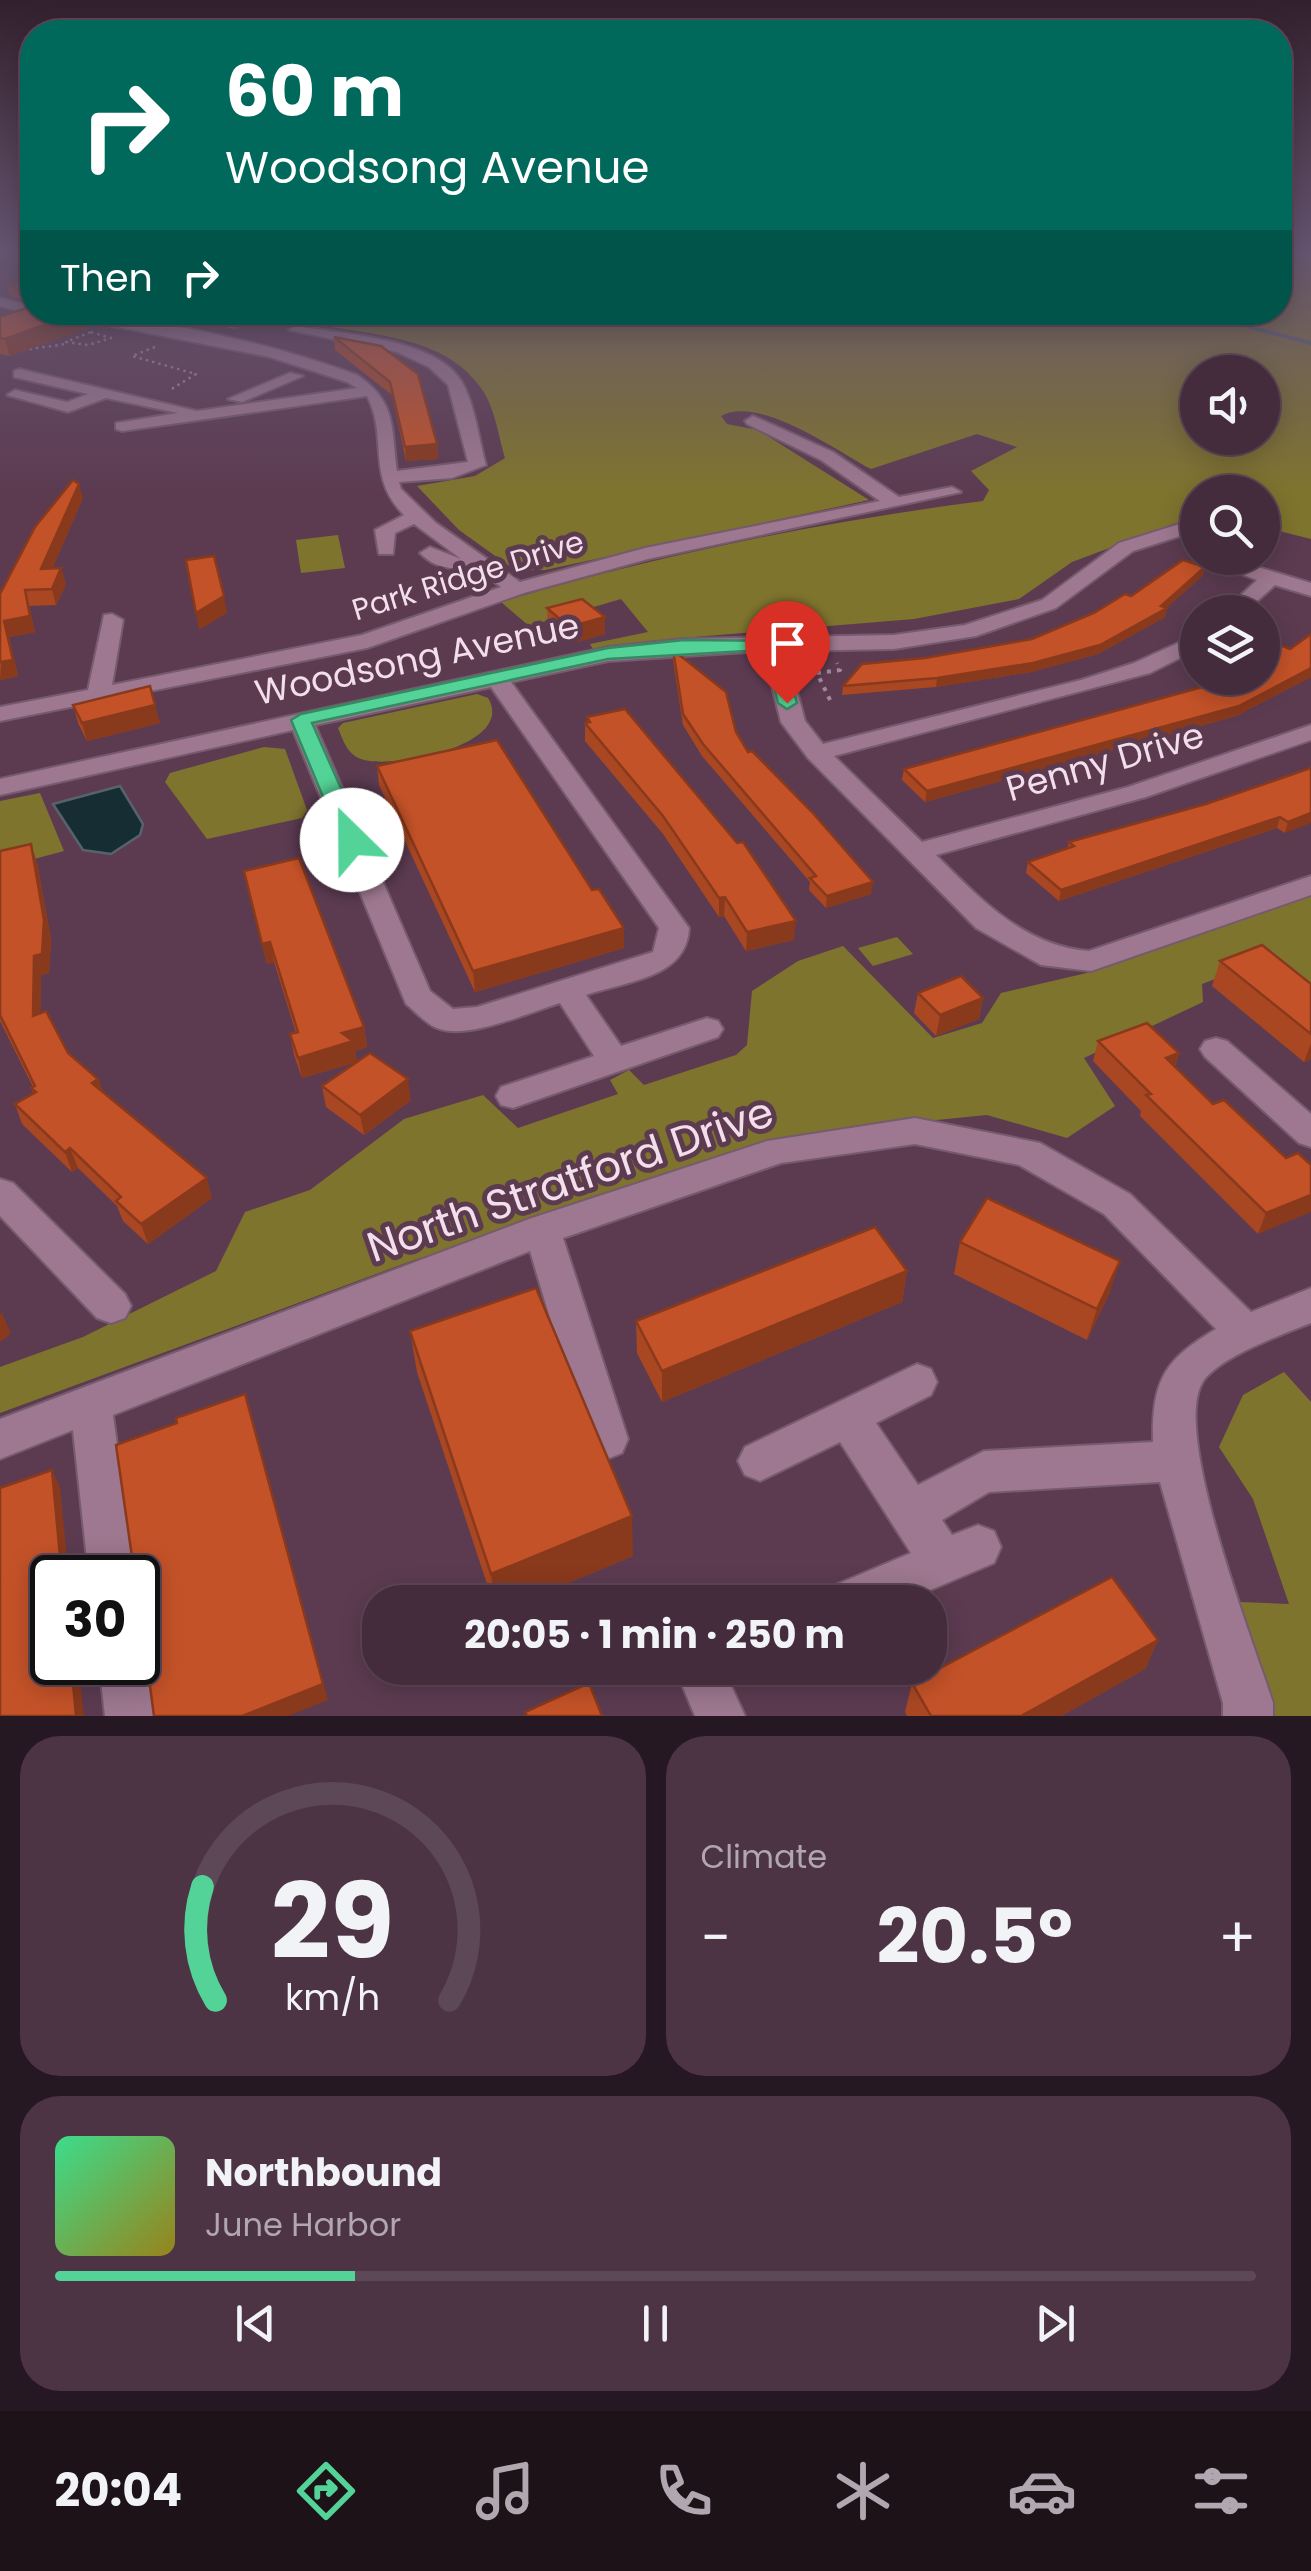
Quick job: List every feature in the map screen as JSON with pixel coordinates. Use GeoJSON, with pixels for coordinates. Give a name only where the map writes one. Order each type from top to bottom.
{"type":"FeatureCollection","features":[{"type":"Feature","properties":{"kind":"street"},"geometry":{"type":"LineString","coordinates":[[163,334],[336,370],[372,390],[396,496],[416,516],[517,588]]}},
{"type":"Feature","properties":{"kind":"street"},"geometry":{"type":"LineString","coordinates":[[247,350],[286,334]]}},
{"type":"Feature","properties":{"kind":"street"},"geometry":{"type":"LineString","coordinates":[[320,334],[402,348],[434,364],[455,383],[477,465],[452,473],[391,477]]}},
{"type":"Feature","properties":{"kind":"street"},"geometry":{"type":"LineString","coordinates":[[19,374],[200,413],[295,376]]}},
{"type":"Feature","properties":{"kind":"street"},"geometry":{"type":"LineString","coordinates":[[122,426],[372,390]]}},
{"type":"Feature","properties":{"kind":"street"},"geometry":{"type":"LineString","coordinates":[[15,395],[68,407],[106,393]]}},
{"type":"Feature","properties":{"kind":"street"},"geometry":{"type":"LineString","coordinates":[[753,421],[827,456],[894,502]]}},
{"type":"Feature","properties":{"kind":"street","name":"Park Ridge Drive"},"geometry":{"type":"LineString","coordinates":[[0,714],[366,641],[517,588],[645,554],[952,492]]}},
{"type":"Feature","properties":{"kind":"street"},"geometry":{"type":"LineString","coordinates":[[386,550],[385,530],[416,516]]}},
{"type":"Feature","properties":{"kind":"street","name":"Woodsong Avenue"},"geometry":{"type":"LineString","coordinates":[[0,786],[648,648],[894,642],[998,623],[1049,604],[1119,552],[1180,530]]}},
{"type":"Feature","properties":{"kind":"street"},"geometry":{"type":"LineString","coordinates":[[1158,536],[1180,545]]}},
{"type":"Feature","properties":{"kind":"street"},"geometry":{"type":"LineString","coordinates":[[430,553],[452,565],[485,566]]}},
{"type":"Feature","properties":{"kind":"street"},"geometry":{"type":"LineString","coordinates":[[1255,575],[1311,590]]}},
{"type":"Feature","properties":{"kind":"street"},"geometry":{"type":"LineString","coordinates":[[1252,595],[1268,580]]}},
{"type":"Feature","properties":{"kind":"street"},"geometry":{"type":"LineString","coordinates":[[99,692],[112,620]]}},
{"type":"Feature","properties":{"kind":"street"},"geometry":{"type":"LineString","coordinates":[[772,644],[793,722],[817,753],[986,920],[1052,958],[1092,961],[1311,885]]}},
{"type":"Feature","properties":{"kind":"street"},"geometry":{"type":"LineString","coordinates":[[817,753],[1104,680],[1180,650]]}},
{"type":"Feature","properties":{"kind":"street"},"geometry":{"type":"LineString","coordinates":[[301,720],[417,997],[446,1020],[478,1018],[664,958],[673,948],[674,928],[496,678]]}},
{"type":"Feature","properties":{"kind":"street","name":"Penny Drive"},"geometry":{"type":"LineString","coordinates":[[916,852],[1137,792],[1311,732]]}},
{"type":"Feature","properties":{"kind":"street"},"geometry":{"type":"LineString","coordinates":[[567,990],[614,1061]]}},
{"type":"Feature","properties":{"kind":"street"},"geometry":{"type":"LineString","coordinates":[[513,1096],[708,1029]]}},
{"type":"Feature","properties":{"kind":"street"},"geometry":{"type":"LineString","coordinates":[[1216,1049],[1311,1134]]}},
{"type":"Feature","properties":{"kind":"street","name":"North Stratford Drive"},"geometry":{"type":"LineString","coordinates":[[0,1438],[542,1230],[779,1150],[915,1131],[1028,1153],[1117,1204],[1245,1332]]}},
{"type":"Feature","properties":{"kind":"street"},"geometry":{"type":"LineString","coordinates":[[0,1194],[112,1306]]}},
{"type":"Feature","properties":{"kind":"street"},"geometry":{"type":"LineString","coordinates":[[542,1230],[608,1439]]}},
{"type":"Feature","properties":{"kind":"street"},"geometry":{"type":"LineString","coordinates":[[1248,1716],[1248,1702],[1176,1462],[1173,1404],[1190,1366],[1245,1332],[1311,1305]]}},
{"type":"Feature","properties":{"kind":"street"},"geometry":{"type":"LineString","coordinates":[[760,1461],[917,1382]]}},
{"type":"Feature","properties":{"kind":"street"},"geometry":{"type":"LineString","coordinates":[[90,1401],[109,1555]]}},
{"type":"Feature","properties":{"kind":"street"},"geometry":{"type":"LineString","coordinates":[[848,1417],[915,1511],[961,1554],[889,1585]]}},
{"type":"Feature","properties":{"kind":"street"},"geometry":{"type":"LineString","coordinates":[[915,1511],[984,1472],[1176,1462]]}},
{"type":"Feature","properties":{"kind":"street"},"geometry":{"type":"LineString","coordinates":[[126,1685],[130,1716]]}},
{"type":"Feature","properties":{"kind":"path"},"geometry":{"type":"LineString","coordinates":[[68,343],[68,338],[81,334]]}},
{"type":"Feature","properties":{"kind":"path"},"geometry":{"type":"LineString","coordinates":[[15,350],[68,343],[96,344],[111,336],[94,334]]}},
{"type":"Feature","properties":{"kind":"path"},"geometry":{"type":"LineString","coordinates":[[145,351],[132,356],[196,374],[158,394]]}},
{"type":"Feature","properties":{"kind":"path"},"geometry":{"type":"LineString","coordinates":[[830,700],[817,673],[841,673],[834,656]]}},
{"type":"Feature","properties":{"kind":"shaded area"},"geometry":{"type":"Polygon","coordinates":[[[376,334],[1311,334],[1311,539],[1280,531],[1280,475],[1180,475],[1180,524],[1072,562],[1019,599],[914,619],[670,639],[594,651],[590,644],[648,632],[621,599],[529,626],[501,602],[620,569],[740,542],[983,501],[989,490],[971,471],[1017,447],[977,434],[871,469],[797,428],[756,413],[737,411],[721,416],[727,424],[758,430],[869,500],[545,570],[515,570],[459,530],[417,486],[475,476],[505,458],[483,391],[451,359],[410,342],[376,334]]]}},
{"type":"Feature","properties":{"kind":"shaded area"},"geometry":{"type":"Polygon","coordinates":[[[338,535],[345,568],[301,573],[296,540],[338,535]]]}},
{"type":"Feature","properties":{"kind":"shaded area"},"geometry":{"type":"Polygon","coordinates":[[[477,694],[488,698],[492,715],[484,729],[446,751],[422,757],[376,762],[361,759],[349,750],[338,728],[343,723],[477,694]]]}},
{"type":"Feature","properties":{"kind":"shaded area"},"geometry":{"type":"Polygon","coordinates":[[[264,747],[285,749],[307,810],[302,818],[207,839],[165,782],[170,773],[264,747]]]}},
{"type":"Feature","properties":{"kind":"shaded area"},"geometry":{"type":"Polygon","coordinates":[[[40,793],[64,851],[0,868],[0,801],[40,793]]]}},
{"type":"Feature","properties":{"kind":"shaded area"},"geometry":{"type":"Polygon","coordinates":[[[1311,893],[1311,1009],[1254,964],[1202,984],[1203,1002],[1084,1058],[1115,1106],[1067,1138],[987,1115],[846,1129],[414,1260],[0,1413],[0,1367],[83,1337],[216,1271],[245,1212],[310,1190],[404,1119],[483,1095],[518,1128],[618,1094],[610,1080],[629,1070],[644,1085],[736,1055],[747,1045],[752,991],[798,961],[843,946],[933,1038],[982,1023],[1001,993],[1091,972],[1311,893]]]}},
{"type":"Feature","properties":{"kind":"shaded area"},"geometry":{"type":"Polygon","coordinates":[[[897,937],[913,954],[873,966],[858,948],[897,937]]]}},
{"type":"Feature","properties":{"kind":"shaded area"},"geometry":{"type":"Polygon","coordinates":[[[1284,1372],[1311,1402],[1311,1716],[1273,1716],[1240,1602],[1289,1604],[1253,1499],[1219,1447],[1243,1395],[1284,1372]]]}},
{"type":"Feature","properties":{"kind":"water"},"geometry":{"type":"Polygon","coordinates":[[[120,786],[143,824],[140,835],[111,854],[83,850],[53,804],[120,786]]]}},
{"type":"Feature","properties":{"kind":"building"},"geometry":{"type":"Polygon","coordinates":[[[334,337],[381,346],[418,374],[437,444],[405,447],[390,382],[334,337]]]}},
{"type":"Feature","properties":{"kind":"building"},"geometry":{"type":"Polygon","coordinates":[[[73,480],[79,484],[41,569],[61,568],[52,589],[25,590],[30,616],[4,621],[13,660],[0,662],[0,594],[35,527],[73,480]]]}},
{"type":"Feature","properties":{"kind":"building"},"geometry":{"type":"Polygon","coordinates":[[[214,556],[224,596],[196,613],[186,560],[214,556]]]}},
{"type":"Feature","properties":{"kind":"building"},"geometry":{"type":"Polygon","coordinates":[[[1180,562],[1180,575],[1196,575],[1161,606],[1167,608],[1100,645],[1033,663],[937,678],[843,686],[862,664],[925,658],[1032,639],[1094,613],[1125,594],[1131,596],[1180,562]]]}},
{"type":"Feature","properties":{"kind":"building"},"geometry":{"type":"Polygon","coordinates":[[[582,599],[605,617],[569,627],[547,608],[582,599]]]}},
{"type":"Feature","properties":{"kind":"building"},"geometry":{"type":"Polygon","coordinates":[[[1311,634],[1311,668],[1280,684],[1280,648],[1290,649],[1311,634]]]}},
{"type":"Feature","properties":{"kind":"building"},"geometry":{"type":"Polygon","coordinates":[[[673,650],[726,692],[736,732],[748,752],[752,751],[812,812],[873,882],[827,896],[810,878],[816,876],[703,744],[683,714],[673,650]]]}},
{"type":"Feature","properties":{"kind":"building"},"geometry":{"type":"Polygon","coordinates":[[[150,686],[155,705],[82,723],[73,705],[150,686]]]}},
{"type":"Feature","properties":{"kind":"building"},"geometry":{"type":"Polygon","coordinates":[[[1180,693],[1260,695],[1239,706],[927,791],[904,769],[1180,693]]]}},
{"type":"Feature","properties":{"kind":"building"},"geometry":{"type":"Polygon","coordinates":[[[625,709],[737,843],[743,842],[796,921],[747,932],[725,897],[719,898],[663,816],[585,723],[590,722],[587,717],[625,709]]]}},
{"type":"Feature","properties":{"kind":"building"},"geometry":{"type":"Polygon","coordinates":[[[497,740],[592,890],[599,889],[624,928],[473,971],[377,766],[497,740]]]}},
{"type":"Feature","properties":{"kind":"building"},"geometry":{"type":"Polygon","coordinates":[[[1311,768],[1311,813],[1288,822],[1280,817],[1061,890],[1028,862],[1074,846],[1069,842],[1206,804],[1311,768]]]}},
{"type":"Feature","properties":{"kind":"building"},"geometry":{"type":"Polygon","coordinates":[[[31,844],[44,920],[42,954],[34,956],[33,1016],[46,1011],[68,1053],[98,1079],[92,1083],[207,1178],[141,1224],[116,1201],[121,1197],[70,1148],[65,1152],[15,1104],[36,1092],[0,1015],[0,851],[31,844]]]}},
{"type":"Feature","properties":{"kind":"building"},"geometry":{"type":"Polygon","coordinates":[[[299,858],[364,1027],[342,1033],[353,1041],[298,1058],[290,1034],[298,1032],[270,942],[262,944],[244,871],[299,858]]]}},
{"type":"Feature","properties":{"kind":"building"},"geometry":{"type":"Polygon","coordinates":[[[1262,945],[1311,984],[1311,1034],[1220,961],[1262,945]]]}},
{"type":"Feature","properties":{"kind":"building"},"geometry":{"type":"Polygon","coordinates":[[[961,976],[983,998],[940,1015],[918,993],[961,976]]]}},
{"type":"Feature","properties":{"kind":"building"},"geometry":{"type":"Polygon","coordinates":[[[1147,1023],[1179,1053],[1166,1058],[1213,1104],[1224,1100],[1286,1158],[1298,1153],[1311,1165],[1311,1195],[1266,1213],[1146,1095],[1151,1094],[1098,1041],[1147,1023]]]}},
{"type":"Feature","properties":{"kind":"building"},"geometry":{"type":"Polygon","coordinates":[[[370,1053],[408,1079],[360,1115],[322,1086],[370,1053]]]}},
{"type":"Feature","properties":{"kind":"building"},"geometry":{"type":"Polygon","coordinates":[[[987,1198],[1120,1261],[1097,1309],[960,1242],[987,1198]]]}},
{"type":"Feature","properties":{"kind":"building"},"geometry":{"type":"Polygon","coordinates":[[[875,1227],[907,1271],[662,1371],[636,1321],[875,1227]]]}},
{"type":"Feature","properties":{"kind":"building"},"geometry":{"type":"Polygon","coordinates":[[[536,1288],[632,1516],[491,1574],[410,1331],[536,1288]]]}},
{"type":"Feature","properties":{"kind":"building"},"geometry":{"type":"Polygon","coordinates":[[[245,1394],[323,1684],[242,1716],[154,1716],[150,1685],[160,1685],[160,1555],[132,1555],[116,1445],[177,1423],[176,1418],[245,1394]]]}},
{"type":"Feature","properties":{"kind":"building"},"geometry":{"type":"Polygon","coordinates":[[[52,1470],[60,1555],[30,1555],[30,1685],[73,1685],[76,1716],[0,1716],[0,1488],[52,1470]]]}},
{"type":"Feature","properties":{"kind":"building"},"geometry":{"type":"Polygon","coordinates":[[[1112,1577],[1158,1640],[1021,1716],[931,1716],[913,1685],[947,1685],[947,1664],[1112,1577]]]}},
{"type":"Feature","properties":{"kind":"building"},"geometry":{"type":"Polygon","coordinates":[[[590,1685],[602,1716],[527,1716],[525,1712],[590,1685]]]}},
{"type":"Feature","properties":{"kind":"waterway"},"geometry":{"type":"LineString","coordinates":[[1276,334],[1311,343]]}},
{"type":"Feature","properties":{"kind":"route"},"geometry":{"type":"LineString","coordinates":[[352,840],[301,720],[608,654],[684,646],[772,644],[787,703]]}}]}
